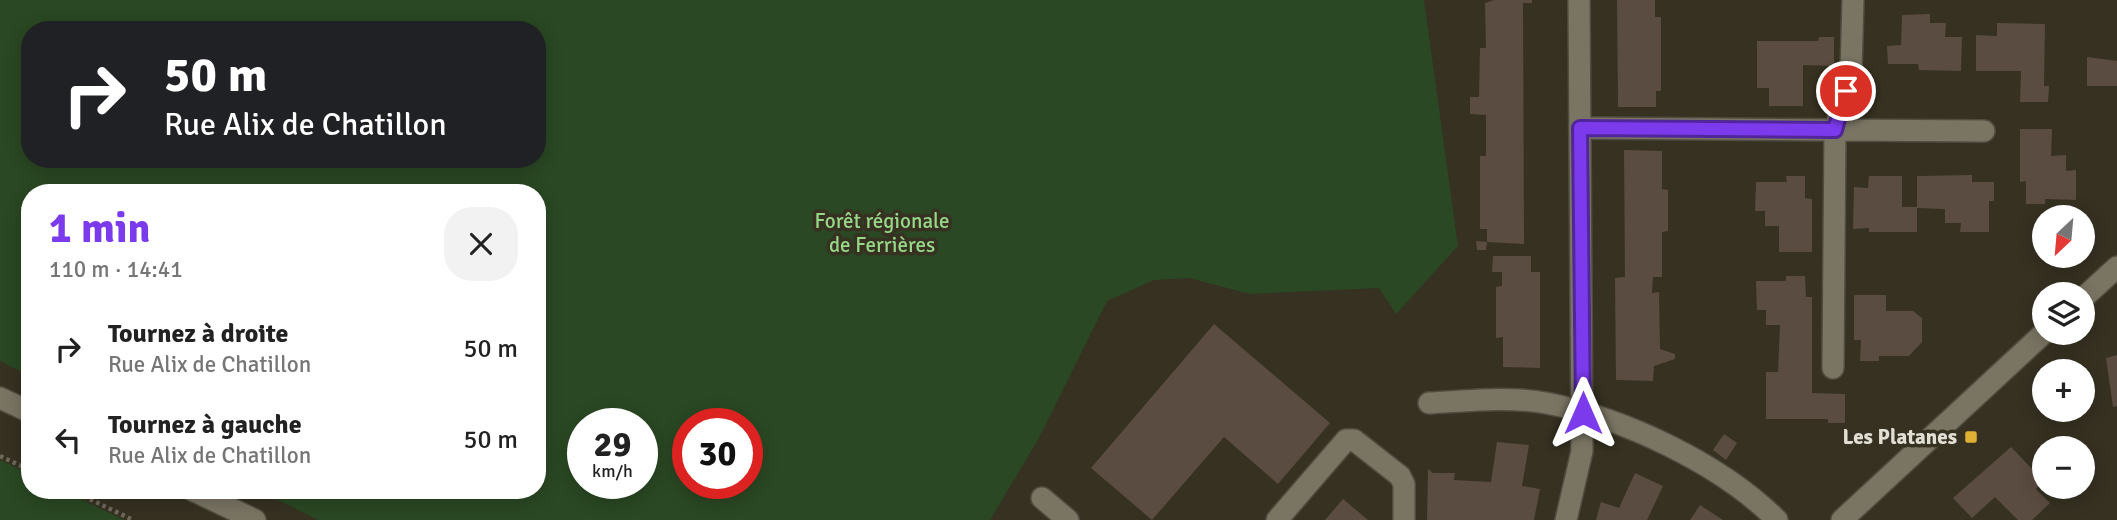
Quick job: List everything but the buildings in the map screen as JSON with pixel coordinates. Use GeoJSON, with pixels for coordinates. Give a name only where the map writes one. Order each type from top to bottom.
{"type":"FeatureCollection","features":[{"type":"Feature","properties":{"kind":"street"},"geometry":{"type":"LineString","coordinates":[[1566,520],[1583,450],[1579,0]]}},
{"type":"Feature","properties":{"kind":"street"},"geometry":{"type":"LineString","coordinates":[[1833,368],[1835,130],[1851,72],[1853,0]]}},
{"type":"Feature","properties":{"kind":"street"},"geometry":{"type":"LineString","coordinates":[[1580,128],[1984,131]]}},
{"type":"Feature","properties":{"kind":"street"},"geometry":{"type":"LineString","coordinates":[[2095,287],[2117,267]]}},
{"type":"Feature","properties":{"kind":"street"},"geometry":{"type":"LineString","coordinates":[[1842,520],[2032,344]]}},
{"type":"Feature","properties":{"kind":"street"},"geometry":{"type":"LineString","coordinates":[[0,398],[21,408]]}},
{"type":"Feature","properties":{"kind":"street"},"geometry":{"type":"LineString","coordinates":[[1429,403],[1503,400],[1544,403],[1583,413],[1696,461],[1757,500],[1777,520]]}},
{"type":"Feature","properties":{"kind":"street"},"geometry":{"type":"LineString","coordinates":[[1277,520],[1346,440],[1354,440],[1400,476],[1404,484],[1404,520]]}},
{"type":"Feature","properties":{"kind":"street"},"geometry":{"type":"LineString","coordinates":[[1042,498],[1068,520]]}},
{"type":"Feature","properties":{"kind":"street"},"geometry":{"type":"LineString","coordinates":[[211,499],[255,520]]}},
{"type":"Feature","properties":{"kind":"path"},"geometry":{"type":"LineString","coordinates":[[0,456],[21,466]]}},
{"type":"Feature","properties":{"kind":"path"},"geometry":{"type":"LineString","coordinates":[[90,499],[133,520]]}},
{"type":"Feature","properties":{"kind":"green space","name":"Forêt régionale de Ferrières"},"geometry":{"type":"Polygon","coordinates":[[[0,0],[1424,0],[1458,246],[1396,314],[1379,288],[1250,294],[1189,278],[1154,280],[1107,301],[1039,438],[990,520],[318,520],[276,499],[546,499],[546,184],[21,184],[21,372],[0,361],[0,0]]]}},
{"type":"Feature","properties":{"kind":"green space"},"geometry":{"type":"Polygon","coordinates":[[[0,460],[21,470],[21,499],[81,499],[124,520],[0,520],[0,460]]]}},
{"type":"Feature","properties":{"kind":"place","name":"Les Platanes"},"geometry":{"type":"Point","coordinates":[1971,437]}},
{"type":"Feature","properties":{"kind":"route"},"geometry":{"type":"LineString","coordinates":[[1583,413],[1580,128],[1835,130],[1846,91]]}}]}
